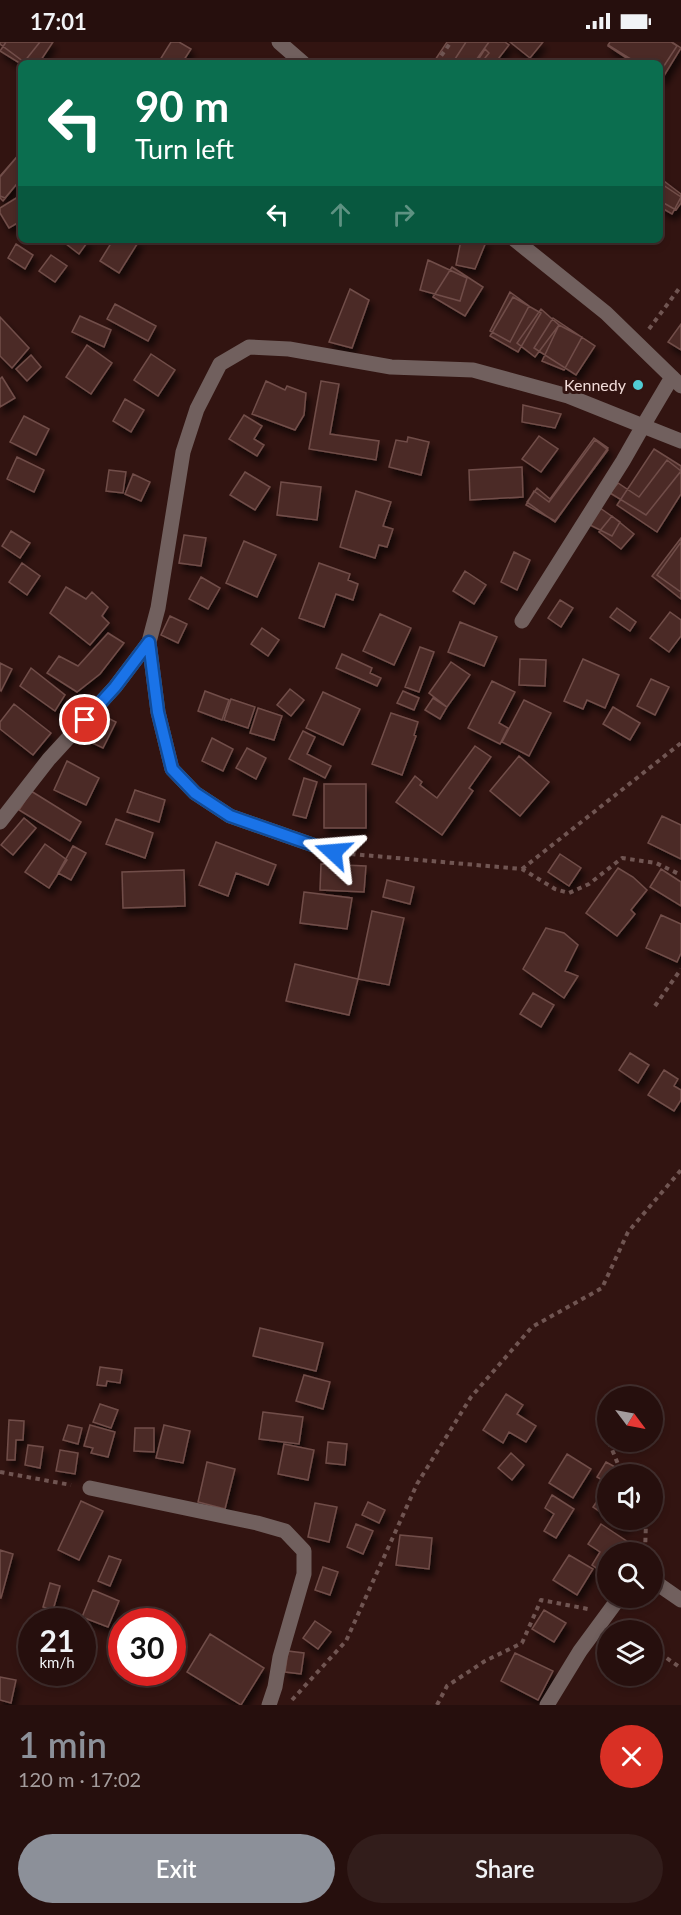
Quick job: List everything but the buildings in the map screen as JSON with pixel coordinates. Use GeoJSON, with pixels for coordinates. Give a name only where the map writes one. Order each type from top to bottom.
{"type":"FeatureCollection","features":[{"type":"Feature","properties":{"kind":"street"},"geometry":{"type":"LineString","coordinates":[[279,42],[300,60]]}},
{"type":"Feature","properties":{"kind":"street"},"geometry":{"type":"LineString","coordinates":[[519,243],[606,313],[676,381],[643,426],[522,621]]}},
{"type":"Feature","properties":{"kind":"street"},"geometry":{"type":"LineString","coordinates":[[333,852],[230,816],[195,793],[172,769],[158,712],[149,642],[158,608],[183,452],[197,409],[220,364],[249,347],[289,349],[391,367],[472,370],[568,396],[681,441]]}},
{"type":"Feature","properties":{"kind":"street"},"geometry":{"type":"LineString","coordinates":[[0,822],[48,759],[115,687],[149,642]]}},
{"type":"Feature","properties":{"kind":"street"},"geometry":{"type":"LineString","coordinates":[[90,1488],[285,1531],[304,1551],[304,1574],[269,1705]]}},
{"type":"Feature","properties":{"kind":"street"},"geometry":{"type":"LineString","coordinates":[[663,1588],[681,1600]]}},
{"type":"Feature","properties":{"kind":"street"},"geometry":{"type":"LineString","coordinates":[[547,1705],[580,1651],[611,1608]]}},
{"type":"Feature","properties":{"kind":"path"},"geometry":{"type":"LineString","coordinates":[[438,60],[451,42]]}},
{"type":"Feature","properties":{"kind":"path"},"geometry":{"type":"LineString","coordinates":[[638,344],[681,286]]}},
{"type":"Feature","properties":{"kind":"path"},"geometry":{"type":"LineString","coordinates":[[522,869],[681,743]]}},
{"type":"Feature","properties":{"kind":"path"},"geometry":{"type":"LineString","coordinates":[[333,852],[522,869],[555,889],[568,893],[589,884],[622,858],[656,863],[681,874]]}},
{"type":"Feature","properties":{"kind":"path"},"geometry":{"type":"LineString","coordinates":[[655,1006],[681,969]]}},
{"type":"Feature","properties":{"kind":"path"},"geometry":{"type":"LineString","coordinates":[[288,1705],[346,1641],[417,1484],[471,1397],[532,1327],[602,1287],[628,1232],[681,1170]]}},
{"type":"Feature","properties":{"kind":"path"},"geometry":{"type":"LineString","coordinates":[[0,1472],[90,1488]]}},
{"type":"Feature","properties":{"kind":"path"},"geometry":{"type":"LineString","coordinates":[[437,1705],[447,1686],[485,1661],[522,1643],[541,1600],[608,1612],[618,1620]]}},
{"type":"Feature","properties":{"kind":"path"},"geometry":{"type":"LineString","coordinates":[[663,1656],[681,1668]]}},
{"type":"Feature","properties":{"kind":"place","name":"Kennedy"},"geometry":{"type":"Point","coordinates":[638,385]}},
{"type":"Feature","properties":{"kind":"route"},"geometry":{"type":"LineString","coordinates":[[85,720],[115,687],[149,642],[158,712],[172,769],[195,793],[230,816],[333,852]]}}]}
